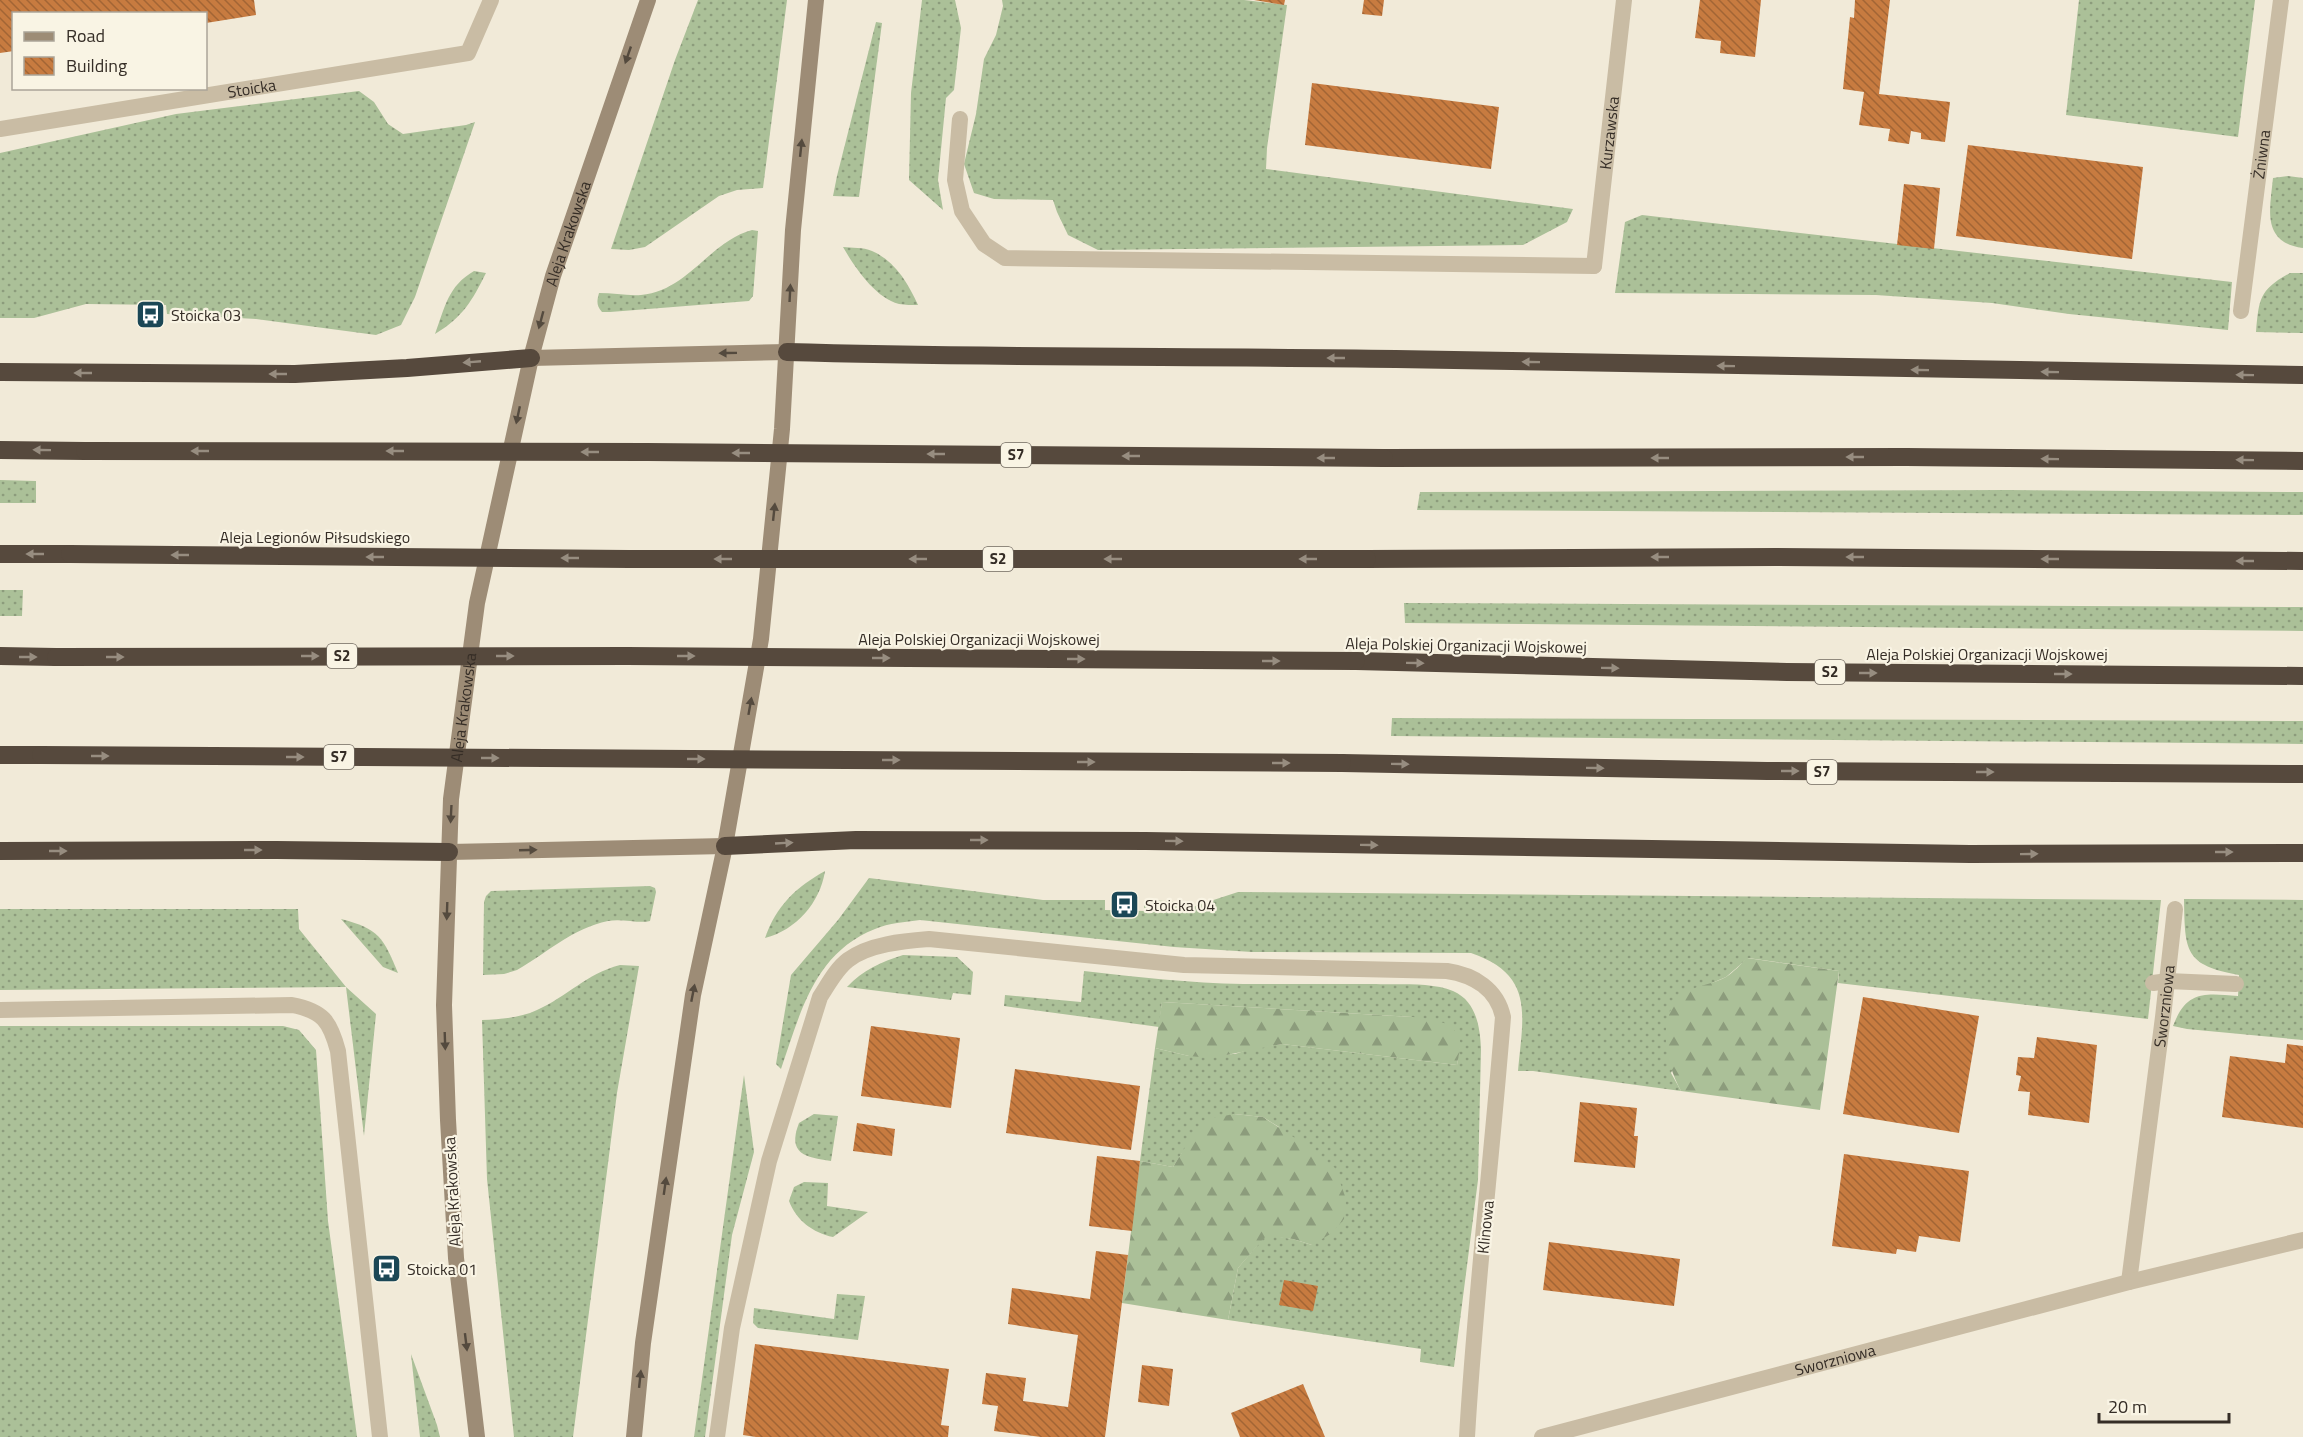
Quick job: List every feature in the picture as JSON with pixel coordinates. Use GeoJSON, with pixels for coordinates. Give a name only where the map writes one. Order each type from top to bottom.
{"type":"FeatureCollection","features":[{"type":"Feature","properties":{"kind":"highway"},"geometry":{"type":"LineString","coordinates":[[787,352],[923,356],[1397,359],[1967,371],[2303,375]]}},
{"type":"Feature","properties":{"kind":"highway"},"geometry":{"type":"LineString","coordinates":[[0,372],[295,374],[531,358]]}},
{"type":"Feature","properties":{"kind":"highway","name":"S7"},"geometry":{"type":"LineString","coordinates":[[0,450],[660,452],[1384,458],[1906,457],[2303,461]]}},
{"type":"Feature","properties":{"kind":"highway","name":"Aleja Legionów Piłsudskiego"},"geometry":{"type":"LineString","coordinates":[[0,554],[629,559],[1775,557],[2303,561]]}},
{"type":"Feature","properties":{"kind":"highway","name":"Aleja Polskiej Organizacji Wojskowej"},"geometry":{"type":"LineString","coordinates":[[0,656],[627,656],[1356,661],[1787,672],[2303,676]]}},
{"type":"Feature","properties":{"kind":"highway","name":"S7"},"geometry":{"type":"LineString","coordinates":[[0,755],[1342,763],[1767,771],[2303,774]]}},
{"type":"Feature","properties":{"kind":"highway"},"geometry":{"type":"LineString","coordinates":[[725,846],[856,840],[1146,841],[1971,854],[2303,853]]}},
{"type":"Feature","properties":{"kind":"highway"},"geometry":{"type":"LineString","coordinates":[[0,851],[448,852]]}},
{"type":"Feature","properties":{"kind":"main road","name":"Aleja Krakowska"},"geometry":{"type":"LineString","coordinates":[[477,1437],[456,1258],[448,1120],[444,1005],[448,852],[452,799],[477,603],[531,358],[553,276],[648,0]]}},
{"type":"Feature","properties":{"kind":"main road"},"geometry":{"type":"LineString","coordinates":[[634,1437],[643,1343],[693,994],[725,846],[761,639],[782,429],[793,230],[816,0]]}},
{"type":"Feature","properties":{"kind":"main road"},"geometry":{"type":"LineString","coordinates":[[531,358],[787,352]]}},
{"type":"Feature","properties":{"kind":"main road"},"geometry":{"type":"LineString","coordinates":[[448,852],[725,846]]}},
{"type":"Feature","properties":{"kind":"street","name":"Stoicka"},"geometry":{"type":"LineString","coordinates":[[0,129],[468,53],[491,0]]}},
{"type":"Feature","properties":{"kind":"street","name":"Kurzawska"},"geometry":{"type":"LineString","coordinates":[[960,119],[955,180],[962,211],[984,244],[1005,258],[1594,266],[1624,0]]}},
{"type":"Feature","properties":{"kind":"street","name":"Żniwna"},"geometry":{"type":"LineString","coordinates":[[2241,311],[2281,0]]}},
{"type":"Feature","properties":{"kind":"street","name":"Sworzniowa"},"geometry":{"type":"LineString","coordinates":[[2129,1282],[2160,982],[2175,909]]}},
{"type":"Feature","properties":{"kind":"street","name":"Klinowa"},"geometry":{"type":"LineString","coordinates":[[717,1437],[732,1328],[770,1161],[820,998],[832,978],[848,960],[874,948],[900,941],[929,939],[1184,965],[1447,971],[1464,974],[1480,982],[1491,992],[1501,1007],[1503,1017],[1472,1349],[1467,1437]]}},
{"type":"Feature","properties":{"kind":"street"},"geometry":{"type":"LineString","coordinates":[[2160,982],[2236,984]]}},
{"type":"Feature","properties":{"kind":"street"},"geometry":{"type":"LineString","coordinates":[[0,1010],[292,1005],[310,1009],[325,1018],[333,1032],[338,1051],[380,1437]]}},
{"type":"Feature","properties":{"kind":"street","name":"Sworzniowa"},"geometry":{"type":"LineString","coordinates":[[1542,1437],[2129,1282],[2303,1240]]}},
{"type":"Feature","properties":{"kind":"green space"},"geometry":{"type":"Polygon","coordinates":[[[698,0],[787,0],[763,188],[737,190],[719,196],[645,247],[629,250],[611,249],[675,60],[698,0]]]}},
{"type":"Feature","properties":{"kind":"green space"},"geometry":{"type":"Polygon","coordinates":[[[922,0],[955,0],[961,28],[954,90],[946,98],[938,180],[943,210],[909,180],[911,93],[922,0]]]}},
{"type":"Feature","properties":{"kind":"green space"},"geometry":{"type":"Polygon","coordinates":[[[1002,0],[1244,0],[1287,5],[1266,169],[1573,209],[1567,222],[1523,245],[1098,250],[1068,235],[1053,200],[994,199],[974,193],[964,164],[976,114],[984,59],[996,35],[1003,6],[1002,0]]]}},
{"type":"Feature","properties":{"kind":"green space"},"geometry":{"type":"Polygon","coordinates":[[[2079,0],[2255,0],[2238,137],[2066,115],[2079,0]]]}},
{"type":"Feature","properties":{"kind":"green space"},"geometry":{"type":"Polygon","coordinates":[[[876,22],[882,23],[859,197],[833,196],[837,176],[876,22]]]}},
{"type":"Feature","properties":{"kind":"green space"},"geometry":{"type":"Polygon","coordinates":[[[359,91],[374,102],[388,124],[403,134],[475,122],[415,297],[401,325],[376,335],[256,319],[167,314],[166,305],[86,304],[34,318],[0,318],[0,153],[176,114],[359,91]]]}},
{"type":"Feature","properties":{"kind":"green space"},"geometry":{"type":"Polygon","coordinates":[[[2288,176],[2303,178],[2303,248],[2290,245],[2280,239],[2271,222],[2273,178],[2288,176]]]}},
{"type":"Feature","properties":{"kind":"green space"},"geometry":{"type":"Polygon","coordinates":[[[1642,215],[2232,282],[2228,330],[2069,314],[1992,303],[1876,295],[1615,293],[1625,222],[1642,215]]]}},
{"type":"Feature","properties":{"kind":"green space"},"geometry":{"type":"Polygon","coordinates":[[[752,230],[758,231],[753,296],[749,301],[610,312],[602,312],[599,307],[597,301],[599,293],[641,295],[658,292],[672,285],[724,244],[752,230]]]}},
{"type":"Feature","properties":{"kind":"green space"},"geometry":{"type":"Polygon","coordinates":[[[843,247],[861,248],[880,255],[905,281],[918,305],[899,304],[882,295],[859,272],[843,247]]]}},
{"type":"Feature","properties":{"kind":"green space"},"geometry":{"type":"Polygon","coordinates":[[[474,271],[486,273],[471,300],[460,315],[435,334],[448,298],[458,283],[474,271]]]}},
{"type":"Feature","properties":{"kind":"green space"},"geometry":{"type":"Polygon","coordinates":[[[2290,273],[2303,273],[2303,333],[2256,332],[2262,296],[2272,285],[2290,273]]]}},
{"type":"Feature","properties":{"kind":"green space"},"geometry":{"type":"Polygon","coordinates":[[[0,480],[36,481],[36,503],[0,503],[0,480]]]}},
{"type":"Feature","properties":{"kind":"green space"},"geometry":{"type":"Polygon","coordinates":[[[2008,490],[2303,492],[2303,515],[1417,510],[1420,492],[2008,490]]]}},
{"type":"Feature","properties":{"kind":"green space"},"geometry":{"type":"Polygon","coordinates":[[[0,590],[23,590],[22,616],[0,616],[0,590]]]}},
{"type":"Feature","properties":{"kind":"green space"},"geometry":{"type":"Polygon","coordinates":[[[1404,603],[2303,607],[2303,631],[1405,623],[1404,603]]]}},
{"type":"Feature","properties":{"kind":"green space"},"geometry":{"type":"Polygon","coordinates":[[[1392,718],[2303,721],[2303,744],[1391,736],[1392,718]]]}},
{"type":"Feature","properties":{"kind":"green space"},"geometry":{"type":"Polygon","coordinates":[[[825,871],[818,894],[805,913],[787,929],[765,938],[775,916],[788,899],[825,871]]]}},
{"type":"Feature","properties":{"kind":"green space"},"geometry":{"type":"Polygon","coordinates":[[[869,878],[1043,900],[1105,900],[1105,910],[1144,911],[1144,900],[1189,902],[1189,908],[1238,892],[2161,900],[2148,1019],[1838,983],[1839,971],[1748,958],[1726,977],[1712,983],[1671,1073],[1681,1091],[1533,1071],[1518,1071],[1522,1015],[1515,985],[1506,973],[1492,962],[1471,953],[1252,952],[1174,947],[920,920],[875,929],[854,940],[837,953],[823,969],[812,987],[781,1069],[776,1064],[791,975],[838,920],[869,878]]]}},
{"type":"Feature","properties":{"kind":"green space"},"geometry":{"type":"Polygon","coordinates":[[[650,886],[655,888],[656,892],[650,921],[613,920],[595,924],[572,935],[517,970],[504,974],[483,975],[484,902],[491,891],[650,886]]]}},
{"type":"Feature","properties":{"kind":"green space"},"geometry":{"type":"Polygon","coordinates":[[[2184,899],[2303,900],[2303,1040],[2173,1026],[2185,1005],[2199,996],[2238,996],[2239,975],[2207,966],[2191,953],[2185,931],[2184,899]]]}},
{"type":"Feature","properties":{"kind":"green space"},"geometry":{"type":"Polygon","coordinates":[[[0,909],[298,909],[299,929],[346,987],[0,990],[0,909]]]}},
{"type":"Feature","properties":{"kind":"green space"},"geometry":{"type":"Polygon","coordinates":[[[341,919],[364,927],[378,936],[398,973],[383,967],[341,919]]]}},
{"type":"Feature","properties":{"kind":"green space"},"geometry":{"type":"Polygon","coordinates":[[[903,955],[957,957],[973,972],[971,995],[953,993],[951,1000],[847,987],[873,967],[903,955]]]}},
{"type":"Feature","properties":{"kind":"green space"},"geometry":{"type":"Polygon","coordinates":[[[1747,958],[1839,971],[1820,1110],[1681,1091],[1671,1067],[1666,1039],[1666,1025],[1670,1013],[1676,1001],[1686,992],[1726,977],[1747,958]]]}},
{"type":"Feature","properties":{"kind":"green space"},"geometry":{"type":"Polygon","coordinates":[[[620,965],[639,966],[617,1093],[573,1437],[514,1437],[487,1179],[482,1020],[510,1018],[531,1013],[597,974],[620,965]]]}},
{"type":"Feature","properties":{"kind":"green space"},"geometry":{"type":"Polygon","coordinates":[[[1084,971],[1243,984],[1425,985],[1453,991],[1467,1001],[1478,1023],[1481,1049],[1478,1180],[1454,1367],[1420,1362],[1421,1349],[1228,1320],[1238,1268],[1266,1235],[1293,1239],[1312,1245],[1279,1127],[1263,1117],[1234,1114],[1182,1153],[1173,1167],[1140,1161],[1155,1048],[1189,1056],[1235,1054],[1253,1048],[1282,1044],[1457,1065],[1460,1042],[1412,1017],[1162,1002],[1159,1027],[1004,1006],[1005,995],[1081,1002],[1084,971]]]}},
{"type":"Feature","properties":{"kind":"green space"},"geometry":{"type":"Polygon","coordinates":[[[346,987],[376,1014],[364,1136],[346,987]]]}},
{"type":"Feature","properties":{"kind":"green space"},"geometry":{"type":"Polygon","coordinates":[[[1162,1002],[1434,1020],[1453,1029],[1460,1041],[1460,1050],[1457,1065],[1282,1044],[1211,1058],[1189,1056],[1155,1048],[1162,1002]]]}},
{"type":"Feature","properties":{"kind":"green space"},"geometry":{"type":"Polygon","coordinates":[[[0,1026],[283,1026],[299,1030],[316,1050],[328,1221],[357,1437],[0,1437],[0,1026]]]}},
{"type":"Feature","properties":{"kind":"green space"},"geometry":{"type":"Polygon","coordinates":[[[744,1075],[754,1152],[732,1235],[705,1437],[694,1437],[744,1075]]]}},
{"type":"Feature","properties":{"kind":"green space"},"geometry":{"type":"Polygon","coordinates":[[[814,1114],[838,1116],[831,1161],[813,1158],[797,1148],[795,1141],[799,1123],[814,1114]]]}},
{"type":"Feature","properties":{"kind":"green space"},"geometry":{"type":"Polygon","coordinates":[[[1234,1114],[1263,1117],[1335,1168],[1346,1199],[1344,1219],[1332,1233],[1312,1245],[1293,1239],[1266,1236],[1238,1268],[1228,1320],[1122,1303],[1140,1161],[1173,1167],[1192,1136],[1208,1119],[1234,1114]]]}},
{"type":"Feature","properties":{"kind":"green space"},"geometry":{"type":"Polygon","coordinates":[[[804,1182],[828,1183],[827,1206],[868,1212],[833,1237],[812,1229],[796,1214],[789,1201],[794,1187],[804,1182]]]}},
{"type":"Feature","properties":{"kind":"green space"},"geometry":{"type":"Polygon","coordinates":[[[837,1294],[865,1296],[858,1340],[758,1328],[753,1323],[754,1308],[834,1319],[837,1294]]]}},
{"type":"Feature","properties":{"kind":"green space"},"geometry":{"type":"Polygon","coordinates":[[[411,1354],[437,1425],[440,1437],[420,1437],[411,1354]]]}},
{"type":"Feature","properties":{"kind":"building"},"geometry":{"type":"Polygon","coordinates":[[[0,0],[254,0],[256,15],[207,23],[207,12],[12,12],[12,51],[0,53],[0,0]]]}},
{"type":"Feature","properties":{"kind":"building"},"geometry":{"type":"Polygon","coordinates":[[[1254,0],[1285,0],[1284,5],[1254,0]]]}},
{"type":"Feature","properties":{"kind":"building"},"geometry":{"type":"Polygon","coordinates":[[[1364,0],[1384,0],[1382,16],[1362,14],[1364,0]]]}},
{"type":"Feature","properties":{"kind":"building"},"geometry":{"type":"Polygon","coordinates":[[[1700,0],[1761,0],[1755,57],[1720,53],[1721,41],[1695,38],[1700,0]]]}},
{"type":"Feature","properties":{"kind":"building"},"geometry":{"type":"Polygon","coordinates":[[[1855,0],[1890,0],[1879,94],[1950,102],[1945,142],[1921,139],[1921,133],[1911,131],[1909,144],[1888,141],[1890,129],[1859,125],[1864,92],[1843,89],[1850,17],[1854,18],[1855,0]]]}},
{"type":"Feature","properties":{"kind":"building"},"geometry":{"type":"Polygon","coordinates":[[[1312,83],[1499,107],[1491,169],[1305,145],[1312,83]]]}},
{"type":"Feature","properties":{"kind":"building"},"geometry":{"type":"Polygon","coordinates":[[[1968,145],[2143,167],[2132,259],[1956,236],[1968,145]]]}},
{"type":"Feature","properties":{"kind":"building"},"geometry":{"type":"Polygon","coordinates":[[[1904,184],[1940,188],[1934,249],[1897,245],[1904,184]]]}},
{"type":"Feature","properties":{"kind":"building"},"geometry":{"type":"Polygon","coordinates":[[[1863,997],[1979,1016],[1959,1133],[1843,1114],[1863,997]]]}},
{"type":"Feature","properties":{"kind":"building"},"geometry":{"type":"Polygon","coordinates":[[[871,1026],[960,1038],[951,1108],[861,1096],[871,1026]]]}},
{"type":"Feature","properties":{"kind":"building"},"geometry":{"type":"Polygon","coordinates":[[[2037,1037],[2097,1045],[2089,1123],[2028,1115],[2030,1092],[2018,1091],[2021,1076],[2016,1075],[2018,1057],[2034,1058],[2037,1037]]]}},
{"type":"Feature","properties":{"kind":"building"},"geometry":{"type":"Polygon","coordinates":[[[2287,1044],[2303,1046],[2303,1128],[2222,1117],[2230,1056],[2285,1063],[2287,1044]]]}},
{"type":"Feature","properties":{"kind":"building"},"geometry":{"type":"Polygon","coordinates":[[[1015,1069],[1140,1086],[1131,1150],[1006,1133],[1015,1069]]]}},
{"type":"Feature","properties":{"kind":"building"},"geometry":{"type":"Polygon","coordinates":[[[1580,1102],[1637,1108],[1634,1136],[1638,1136],[1635,1168],[1574,1162],[1580,1102]]]}},
{"type":"Feature","properties":{"kind":"building"},"geometry":{"type":"Polygon","coordinates":[[[857,1123],[895,1129],[892,1156],[853,1151],[857,1123]]]}},
{"type":"Feature","properties":{"kind":"building"},"geometry":{"type":"Polygon","coordinates":[[[1844,1154],[1969,1171],[1960,1242],[1919,1236],[1916,1252],[1897,1249],[1896,1254],[1832,1246],[1844,1154]]]}},
{"type":"Feature","properties":{"kind":"building"},"geometry":{"type":"Polygon","coordinates":[[[1097,1156],[1140,1161],[1132,1231],[1089,1226],[1097,1156]]]}},
{"type":"Feature","properties":{"kind":"building"},"geometry":{"type":"Polygon","coordinates":[[[1549,1242],[1680,1259],[1674,1306],[1543,1290],[1549,1242]]]}},
{"type":"Feature","properties":{"kind":"building"},"geometry":{"type":"Polygon","coordinates":[[[1096,1251],[1128,1255],[1105,1437],[1041,1437],[994,1431],[998,1406],[982,1404],[986,1373],[1026,1378],[1023,1401],[1068,1407],[1078,1335],[1008,1324],[1012,1288],[1090,1299],[1096,1251]]]}},
{"type":"Feature","properties":{"kind":"building"},"geometry":{"type":"Polygon","coordinates":[[[1284,1280],[1318,1286],[1313,1311],[1279,1305],[1284,1280]]]}},
{"type":"Feature","properties":{"kind":"building"},"geometry":{"type":"Polygon","coordinates":[[[755,1344],[949,1369],[941,1425],[949,1426],[948,1437],[756,1437],[743,1435],[755,1344]]]}},
{"type":"Feature","properties":{"kind":"building"},"geometry":{"type":"Polygon","coordinates":[[[1142,1365],[1173,1369],[1169,1406],[1138,1402],[1142,1365]]]}},
{"type":"Feature","properties":{"kind":"building"},"geometry":{"type":"Polygon","coordinates":[[[1303,1384],[1325,1437],[1240,1437],[1231,1413],[1303,1384]]]}},
{"type":"Feature","properties":{"kind":"place","name":"Stoicka 03"},"geometry":{"type":"Point","coordinates":[150,315]}},
{"type":"Feature","properties":{"kind":"place","name":"Stoicka 04"},"geometry":{"type":"Point","coordinates":[1124,905]}},
{"type":"Feature","properties":{"kind":"place","name":"Stoicka 01"},"geometry":{"type":"Point","coordinates":[386,1269]}}]}
